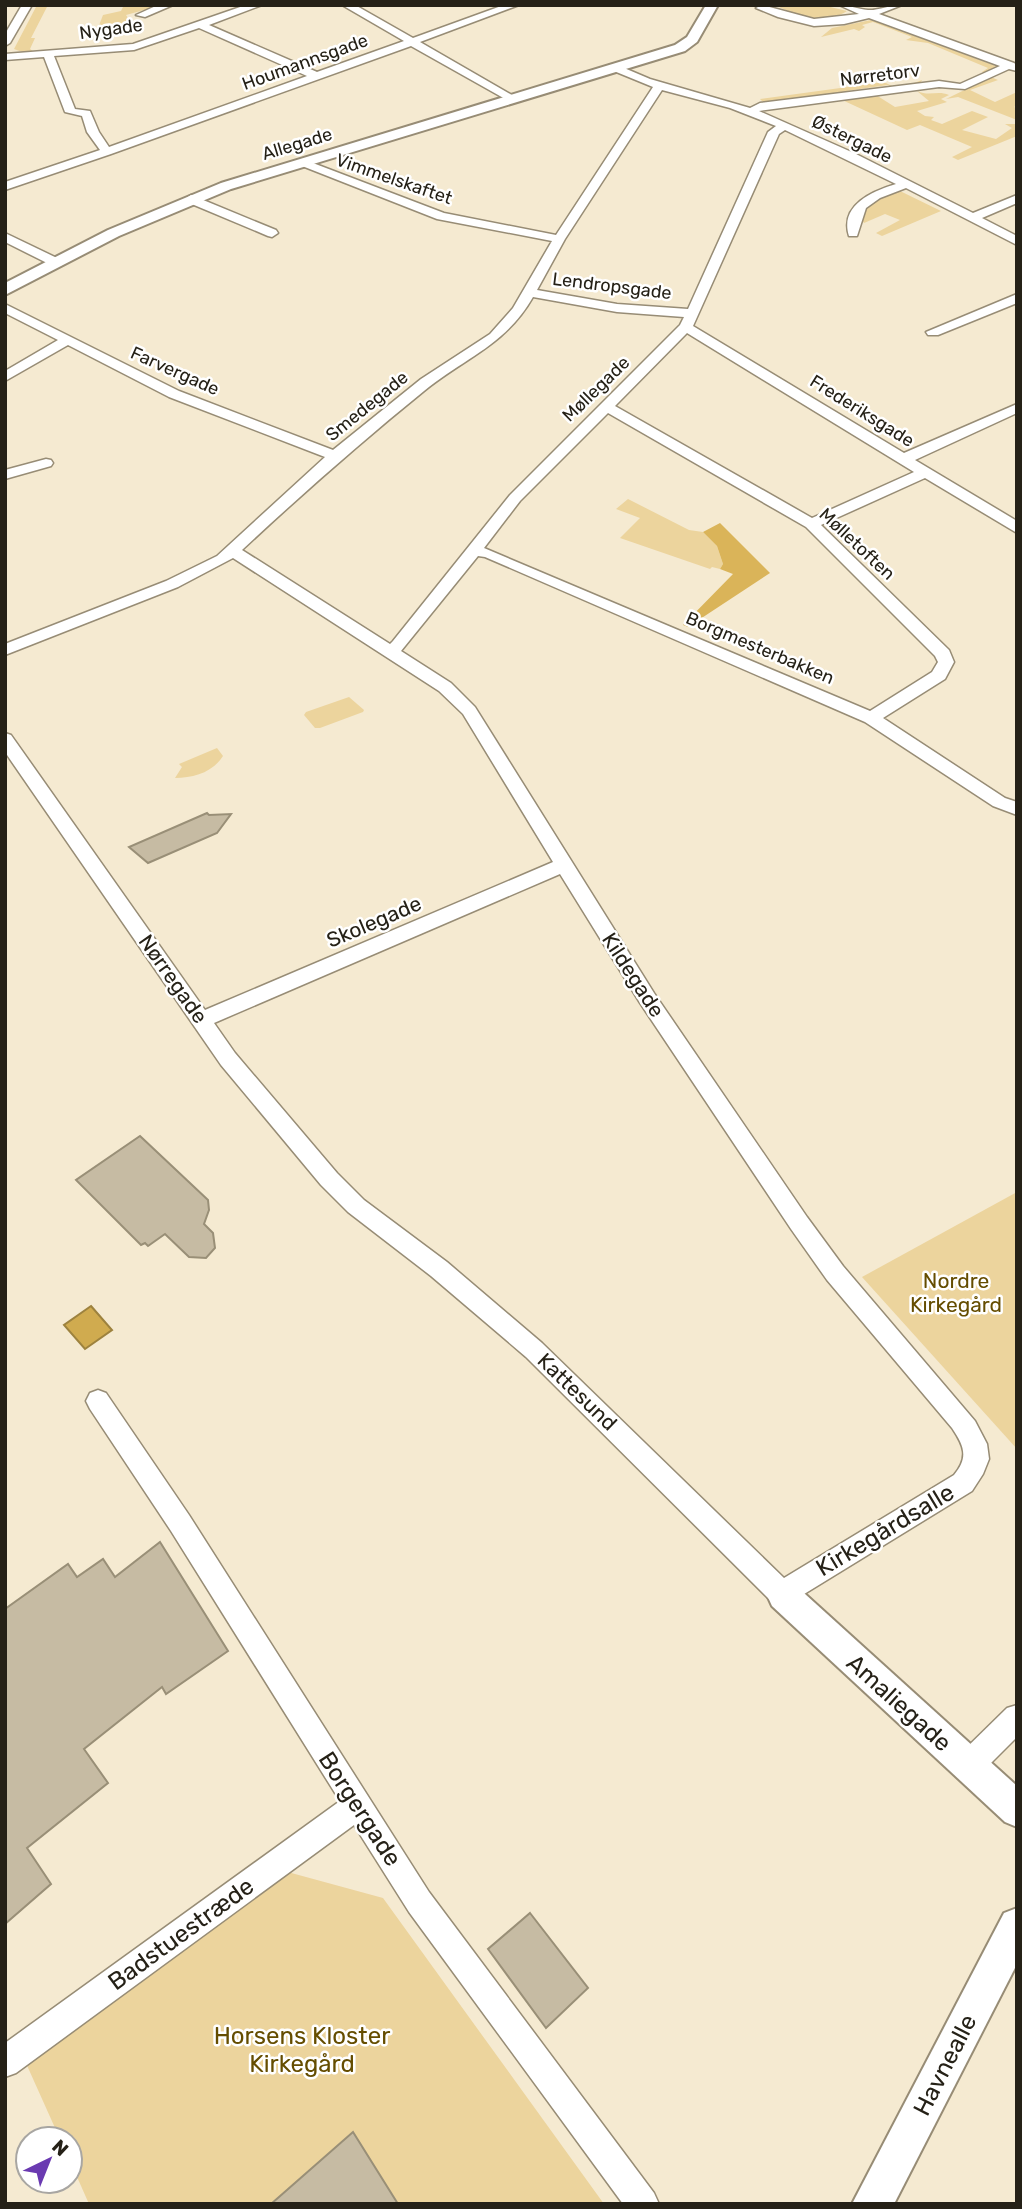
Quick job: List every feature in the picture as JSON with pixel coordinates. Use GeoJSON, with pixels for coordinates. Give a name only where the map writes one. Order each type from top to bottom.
{"type":"FeatureCollection","features":[{"type":"Feature","properties":{"kind":"street"},"geometry":{"type":"LineString","coordinates":[[5,43],[27,5]]}},
{"type":"Feature","properties":{"kind":"street"},"geometry":{"type":"LineString","coordinates":[[141,15],[168,5]]}},
{"type":"Feature","properties":{"kind":"street","name":"Nygade"},"geometry":{"type":"LineString","coordinates":[[5,57],[134,47],[257,5]]}},
{"type":"Feature","properties":{"kind":"street"},"geometry":{"type":"LineString","coordinates":[[347,5],[511,98]]}},
{"type":"Feature","properties":{"kind":"street","name":"Houmannsgade"},"geometry":{"type":"LineString","coordinates":[[5,186],[107,152],[514,5]]}},
{"type":"Feature","properties":{"kind":"street"},"geometry":{"type":"LineString","coordinates":[[613,67],[672,51],[690,41],[712,5]]}},
{"type":"Feature","properties":{"kind":"street"},"geometry":{"type":"LineString","coordinates":[[844,5],[1013,67]]}},
{"type":"Feature","properties":{"kind":"street"},"geometry":{"type":"LineString","coordinates":[[761,8],[796,21],[823,24],[844,22],[897,5]]}},
{"type":"Feature","properties":{"kind":"street"},"geometry":{"type":"LineString","coordinates":[[201,25],[316,76]]}},
{"type":"Feature","properties":{"kind":"street"},"geometry":{"type":"LineString","coordinates":[[48,55],[71,112],[86,113],[93,132],[107,152]]}},
{"type":"Feature","properties":{"kind":"street","name":"Nørretorv"},"geometry":{"type":"LineString","coordinates":[[613,67],[637,79],[751,111],[784,126]]}},
{"type":"Feature","properties":{"kind":"street","name":"Allegade"},"geometry":{"type":"LineString","coordinates":[[5,290],[55,262],[191,199],[301,162],[613,67]]}},
{"type":"Feature","properties":{"kind":"street","name":"Nørretorv"},"geometry":{"type":"LineString","coordinates":[[751,111],[760,107],[939,84],[961,87],[1013,67]]}},
{"type":"Feature","properties":{"kind":"street","name":"Smedegade"},"geometry":{"type":"LineString","coordinates":[[5,650],[206,569],[233,551],[335,456],[426,382],[495,337],[519,310],[559,239],[660,85]]}},
{"type":"Feature","properties":{"kind":"street","name":"Østergade"},"geometry":{"type":"LineString","coordinates":[[784,126],[1017,241]]}},
{"type":"Feature","properties":{"kind":"street","name":"Møllegade"},"geometry":{"type":"LineString","coordinates":[[390,652],[400,645],[515,498],[688,320],[774,132],[784,126]]}},
{"type":"Feature","properties":{"kind":"street","name":"Vimmelskaftet"},"geometry":{"type":"LineString","coordinates":[[301,162],[431,213],[559,239]]}},
{"type":"Feature","properties":{"kind":"street","name":"Østergade"},"geometry":{"type":"LineString","coordinates":[[853,233],[852,220],[866,198],[904,185]]}},
{"type":"Feature","properties":{"kind":"street"},"geometry":{"type":"LineString","coordinates":[[972,218],[1017,198]]}},
{"type":"Feature","properties":{"kind":"street"},"geometry":{"type":"LineString","coordinates":[[191,199],[272,233]]}},
{"type":"Feature","properties":{"kind":"street"},"geometry":{"type":"LineString","coordinates":[[5,237],[55,262]]}},
{"type":"Feature","properties":{"kind":"street","name":"Lendropsgade"},"geometry":{"type":"LineString","coordinates":[[530,293],[688,320]]}},
{"type":"Feature","properties":{"kind":"street"},"geometry":{"type":"LineString","coordinates":[[933,332],[1017,298]]}},
{"type":"Feature","properties":{"kind":"street","name":"Farvergade"},"geometry":{"type":"LineString","coordinates":[[5,308],[174,394],[335,456]]}},
{"type":"Feature","properties":{"kind":"street","name":"Frederiksgade"},"geometry":{"type":"LineString","coordinates":[[688,320],[1017,528]]}},
{"type":"Feature","properties":{"kind":"street"},"geometry":{"type":"LineString","coordinates":[[5,377],[68,340]]}},
{"type":"Feature","properties":{"kind":"street","name":"Mølletoften"},"geometry":{"type":"LineString","coordinates":[[606,406],[811,524],[943,654],[946,662],[939,675],[871,718]]}},
{"type":"Feature","properties":{"kind":"street"},"geometry":{"type":"LineString","coordinates":[[904,459],[1017,408]]}},
{"type":"Feature","properties":{"kind":"street"},"geometry":{"type":"LineString","coordinates":[[5,475],[46,463]]}},
{"type":"Feature","properties":{"kind":"street"},"geometry":{"type":"LineString","coordinates":[[811,524],[926,472]]}},
{"type":"Feature","properties":{"kind":"street","name":"Borgmesterbakken"},"geometry":{"type":"LineString","coordinates":[[474,550],[490,554],[871,718],[991,797],[1017,809]]}},
{"type":"Feature","properties":{"kind":"street","name":"Kildegade"},"geometry":{"type":"LineString","coordinates":[[233,551],[445,687],[469,711],[646,998],[813,1243],[835,1273],[961,1420],[973,1438],[978,1457]]}},
{"type":"Feature","properties":{"kind":"street","name":"Nørregade"},"geometry":{"type":"LineString","coordinates":[[5,740],[239,1074],[356,1206]]}},
{"type":"Feature","properties":{"kind":"street","name":"Skolegade"},"geometry":{"type":"LineString","coordinates":[[202,1020],[564,865]]}},
{"type":"Feature","properties":{"kind":"street","name":"Kattesund"},"geometry":{"type":"LineString","coordinates":[[356,1206],[439,1269],[534,1350],[783,1595]]}},
{"type":"Feature","properties":{"kind":"street","name":"Borgergade"},"geometry":{"type":"LineString","coordinates":[[98,1401],[158,1488],[419,1902],[643,2204]]}},
{"type":"Feature","properties":{"kind":"street","name":"Kirkegårdsalle"},"geometry":{"type":"LineString","coordinates":[[783,1595],[799,1581],[963,1483],[974,1471],[978,1457]]}},
{"type":"Feature","properties":{"kind":"street","name":"Amaliegade"},"geometry":{"type":"LineString","coordinates":[[783,1595],[1017,1810]]}},
{"type":"Feature","properties":{"kind":"street"},"geometry":{"type":"LineString","coordinates":[[968,1766],[1017,1718]]}},
{"type":"Feature","properties":{"kind":"street","name":"Badstuestræde"},"geometry":{"type":"LineString","coordinates":[[5,2062],[357,1806]]}},
{"type":"Feature","properties":{"kind":"street","name":"Havnealle"},"geometry":{"type":"LineString","coordinates":[[872,2204],[1017,1926]]}},
{"type":"Feature","properties":{"kind":"green space"},"geometry":{"type":"Polygon","coordinates":[[[37,5],[48,5],[31,38],[35,38],[30,49],[34,52],[25,53],[14,49],[37,5]]]}},
{"type":"Feature","properties":{"kind":"green space"},"geometry":{"type":"Polygon","coordinates":[[[107,5],[155,7],[126,15],[130,28],[81,34],[83,28],[98,28],[103,15],[121,11],[123,7],[107,5]]]}},
{"type":"Feature","properties":{"kind":"green space"},"geometry":{"type":"Polygon","coordinates":[[[774,5],[822,5],[847,11],[838,16],[820,19],[801,16],[774,5]]]}},
{"type":"Feature","properties":{"kind":"green space"},"geometry":{"type":"Polygon","coordinates":[[[871,20],[997,67],[984,73],[982,72],[988,68],[928,43],[906,40],[912,37],[873,22],[862,25],[865,27],[859,31],[854,29],[821,37],[832,28],[871,20]]]}},
{"type":"Feature","properties":{"kind":"green space"},"geometry":{"type":"Polygon","coordinates":[[[991,77],[998,80],[970,90],[995,102],[1017,92],[1017,105],[1014,107],[1017,108],[1017,120],[958,97],[946,99],[991,77]]]}},
{"type":"Feature","properties":{"kind":"green space"},"geometry":{"type":"Polygon","coordinates":[[[922,80],[920,84],[899,89],[922,80]]]}},
{"type":"Feature","properties":{"kind":"green space"},"geometry":{"type":"Polygon","coordinates":[[[884,82],[897,89],[888,85],[846,91],[849,95],[766,105],[760,99],[884,82]]]}},
{"type":"Feature","properties":{"kind":"green space"},"geometry":{"type":"Polygon","coordinates":[[[917,91],[949,95],[941,99],[947,102],[917,111],[934,117],[931,120],[942,124],[972,111],[988,117],[962,130],[996,139],[1012,128],[1005,124],[1017,124],[1017,136],[958,160],[952,157],[972,147],[920,125],[907,130],[840,99],[876,95],[895,107],[929,101],[917,91]]]}},
{"type":"Feature","properties":{"kind":"green space"},"geometry":{"type":"Polygon","coordinates":[[[897,191],[941,211],[882,236],[876,233],[900,220],[885,214],[864,223],[861,219],[870,202],[897,191]]]}},
{"type":"Feature","properties":{"kind":"green space"},"geometry":{"type":"Polygon","coordinates":[[[628,499],[689,530],[703,532],[717,546],[723,564],[720,569],[710,569],[620,538],[640,518],[616,509],[628,499]]]}},
{"type":"Feature","properties":{"kind":"green space"},"geometry":{"type":"Polygon","coordinates":[[[349,697],[363,712],[320,728],[315,728],[304,715],[306,712],[349,697]]]}},
{"type":"Feature","properties":{"kind":"green space"},"geometry":{"type":"Polygon","coordinates":[[[217,748],[223,756],[214,766],[196,775],[175,778],[182,767],[179,764],[217,748]]]}},
{"type":"Feature","properties":{"kind":"green space","name":"Nordre Kirkegård"},"geometry":{"type":"Polygon","coordinates":[[[1017,1192],[1017,1449],[862,1277],[1017,1192]]]}},
{"type":"Feature","properties":{"kind":"green space","name":"Horsens Kloster Kirkegård"},"geometry":{"type":"Polygon","coordinates":[[[284,1871],[383,1898],[604,2204],[89,2204],[84,2193],[84,2125],[54,2125],[25,2061],[284,1871]]]}},
{"type":"Feature","properties":{"kind":"shaded area"},"geometry":{"type":"Polygon","coordinates":[[[720,523],[770,573],[688,627],[683,625],[733,574],[720,569],[723,564],[717,546],[703,532],[720,523]]]}},
{"type":"Feature","properties":{"kind":"shaded area"},"geometry":{"type":"Polygon","coordinates":[[[91,1306],[112,1330],[85,1349],[64,1325],[91,1306]]]}},
{"type":"Feature","properties":{"kind":"building"},"geometry":{"type":"Polygon","coordinates":[[[207,813],[231,814],[217,833],[148,863],[129,847],[207,813]]]}},
{"type":"Feature","properties":{"kind":"building"},"geometry":{"type":"Polygon","coordinates":[[[140,1136],[208,1200],[209,1210],[204,1224],[213,1233],[215,1248],[206,1258],[189,1257],[165,1234],[148,1246],[145,1243],[141,1245],[76,1180],[140,1136]]]}},
{"type":"Feature","properties":{"kind":"building"},"geometry":{"type":"Polygon","coordinates":[[[160,1542],[228,1651],[166,1694],[162,1687],[84,1749],[108,1783],[27,1848],[51,1884],[5,1924],[5,1609],[68,1564],[77,1577],[103,1559],[115,1577],[160,1542]]]}},
{"type":"Feature","properties":{"kind":"building"},"geometry":{"type":"Polygon","coordinates":[[[530,1913],[588,1988],[546,2028],[488,1949],[530,1913]]]}},
{"type":"Feature","properties":{"kind":"building"},"geometry":{"type":"Polygon","coordinates":[[[353,2132],[398,2204],[271,2204],[353,2132]]]}}]}
